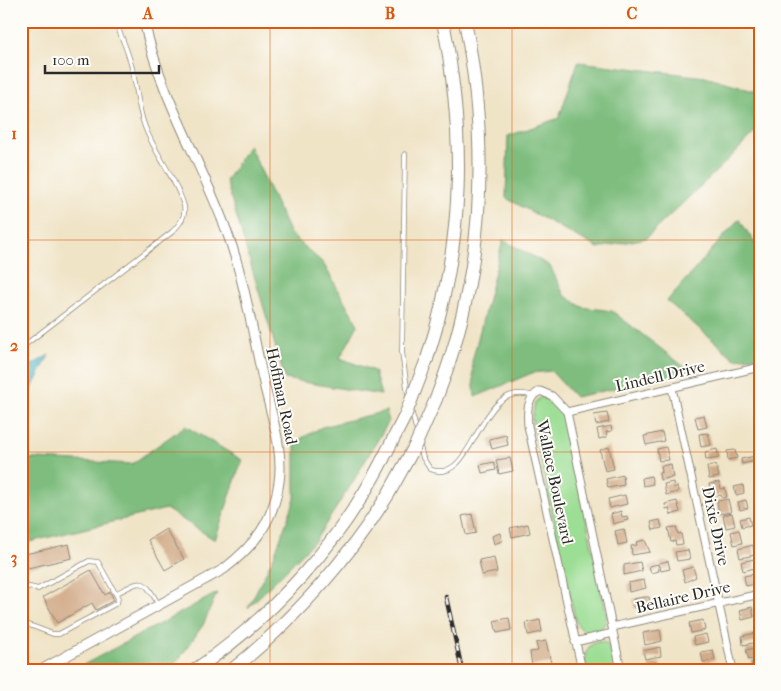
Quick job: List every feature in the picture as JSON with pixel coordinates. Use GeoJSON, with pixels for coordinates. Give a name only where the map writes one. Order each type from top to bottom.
{"type":"FeatureCollection","features":[{"type":"Feature","properties":{"kind":"highway"},"geometry":{"type":"LineString","coordinates":[[195,670],[251,626],[300,578],[344,524],[382,462],[405,416],[427,359],[436,332],[449,279],[455,239],[458,193],[459,150],[455,94],[443,21]]}},
{"type":"Feature","properties":{"kind":"highway"},"geometry":{"type":"LineString","coordinates":[[232,670],[278,631],[316,592],[350,550],[389,493],[415,446],[436,399],[453,350],[464,309],[472,269],[478,215],[480,174],[479,120],[474,72],[465,21]]}},
{"type":"Feature","properties":{"kind":"street","name":"Hoffman Road"},"geometry":{"type":"LineString","coordinates":[[41,670],[224,569],[242,555],[255,541],[272,511],[276,497],[280,468],[274,426],[237,263],[215,201],[162,84],[144,21]]}},
{"type":"Feature","properties":{"kind":"street","name":"Lindell Drive"},"geometry":{"type":"LineString","coordinates":[[567,412],[760,367]]}},
{"type":"Feature","properties":{"kind":"street","name":"Dixie Drive"},"geometry":{"type":"LineString","coordinates":[[672,388],[733,670]]}},
{"type":"Feature","properties":{"kind":"street","name":"Wallace Boulevard"},"geometry":{"type":"LineString","coordinates":[[582,670],[528,426],[527,410],[533,396],[540,391],[547,392],[567,412],[621,670]]}},
{"type":"Feature","properties":{"kind":"street","name":"Bellaire Drive"},"geometry":{"type":"LineString","coordinates":[[575,642],[613,630],[760,594]]}},
{"type":"Feature","properties":{"kind":"lane"},"geometry":{"type":"LineString","coordinates":[[21,348],[172,232],[179,225],[184,212],[184,206],[177,190],[146,129],[139,108],[132,66],[124,40],[115,21]]}},
{"type":"Feature","properties":{"kind":"lane"},"geometry":{"type":"LineString","coordinates":[[405,154],[402,352],[407,389],[426,465],[433,470],[438,470],[456,464],[468,451],[484,421],[501,400],[516,394],[533,396]]}},
{"type":"Feature","properties":{"kind":"lane"},"geometry":{"type":"LineString","coordinates":[[21,585],[38,589],[89,561],[94,561],[98,562],[117,593],[117,603],[60,634],[53,634],[21,622]]}},
{"type":"Feature","properties":{"kind":"lane"},"geometry":{"type":"LineString","coordinates":[[117,593],[137,583],[144,583],[158,605]]}},
{"type":"Feature","properties":{"kind":"green space"},"geometry":{"type":"Polygon","coordinates":[[[578,62],[705,77],[760,93],[760,127],[646,238],[598,248],[506,198],[508,136],[559,118],[578,62]]]}},
{"type":"Feature","properties":{"kind":"green space"},"geometry":{"type":"Polygon","coordinates":[[[249,145],[290,234],[323,263],[358,325],[340,358],[374,371],[381,395],[285,379],[226,181],[249,145]]]}},
{"type":"Feature","properties":{"kind":"green space"},"geometry":{"type":"Polygon","coordinates":[[[739,219],[760,251],[760,356],[735,359],[667,301],[739,219]]]}},
{"type":"Feature","properties":{"kind":"green space"},"geometry":{"type":"Polygon","coordinates":[[[503,240],[550,266],[564,295],[582,307],[612,311],[691,372],[575,397],[551,371],[532,373],[475,397],[472,362],[503,240]]]}},
{"type":"Feature","properties":{"kind":"green space"},"geometry":{"type":"Polygon","coordinates":[[[541,397],[548,397],[561,412],[567,429],[607,616],[602,628],[597,631],[587,632],[583,630],[575,619],[532,420],[535,402],[541,397]]]}},
{"type":"Feature","properties":{"kind":"green space"},"geometry":{"type":"Polygon","coordinates":[[[386,411],[389,421],[315,541],[248,608],[274,556],[295,499],[295,442],[322,427],[386,411]]]}},
{"type":"Feature","properties":{"kind":"green space"},"geometry":{"type":"Polygon","coordinates":[[[185,426],[242,460],[215,540],[166,509],[21,544],[21,458],[132,464],[185,426]]]}},
{"type":"Feature","properties":{"kind":"green space"},"geometry":{"type":"Polygon","coordinates":[[[217,593],[203,625],[177,662],[163,670],[74,670],[217,593]]]}},
{"type":"Feature","properties":{"kind":"green space"},"geometry":{"type":"Polygon","coordinates":[[[596,642],[606,643],[610,646],[615,655],[619,670],[586,670],[587,650],[596,642]]]}},
{"type":"Feature","properties":{"kind":"water"},"geometry":{"type":"Polygon","coordinates":[[[49,355],[21,410],[21,371],[49,355]]]}},
{"type":"Feature","properties":{"kind":"building"},"geometry":{"type":"Polygon","coordinates":[[[607,413],[609,422],[596,425],[594,415],[607,413]]]}},
{"type":"Feature","properties":{"kind":"building"},"geometry":{"type":"Polygon","coordinates":[[[704,415],[707,427],[698,429],[695,417],[704,415]]]}},
{"type":"Feature","properties":{"kind":"building"},"geometry":{"type":"Polygon","coordinates":[[[611,426],[612,431],[606,432],[607,437],[599,439],[597,429],[611,426]]]}},
{"type":"Feature","properties":{"kind":"building"},"geometry":{"type":"Polygon","coordinates":[[[662,432],[664,441],[646,445],[644,436],[662,432]]]}},
{"type":"Feature","properties":{"kind":"building"},"geometry":{"type":"Polygon","coordinates":[[[708,433],[711,445],[701,447],[699,434],[708,433]]]}},
{"type":"Feature","properties":{"kind":"building"},"geometry":{"type":"Polygon","coordinates":[[[506,435],[508,445],[492,449],[489,439],[506,435]]]}},
{"type":"Feature","properties":{"kind":"building"},"geometry":{"type":"Polygon","coordinates":[[[609,447],[614,469],[605,471],[600,450],[609,447]]]}},
{"type":"Feature","properties":{"kind":"building"},"geometry":{"type":"Polygon","coordinates":[[[666,447],[669,460],[659,461],[657,449],[666,447]]]}},
{"type":"Feature","properties":{"kind":"building"},"geometry":{"type":"Polygon","coordinates":[[[717,449],[719,458],[706,460],[705,452],[717,449]]]}},
{"type":"Feature","properties":{"kind":"building"},"geometry":{"type":"Polygon","coordinates":[[[735,450],[737,458],[728,460],[727,451],[735,450]]]}},
{"type":"Feature","properties":{"kind":"building"},"geometry":{"type":"Polygon","coordinates":[[[760,455],[760,459],[756,459],[756,461],[742,464],[741,459],[760,455]]]}},
{"type":"Feature","properties":{"kind":"building"},"geometry":{"type":"Polygon","coordinates":[[[510,458],[513,471],[499,474],[496,460],[510,458]]]}},
{"type":"Feature","properties":{"kind":"building"},"geometry":{"type":"Polygon","coordinates":[[[494,462],[496,470],[482,473],[480,465],[494,462]]]}},
{"type":"Feature","properties":{"kind":"building"},"geometry":{"type":"Polygon","coordinates":[[[671,464],[673,477],[660,480],[661,466],[671,464]]]}},
{"type":"Feature","properties":{"kind":"building"},"geometry":{"type":"Polygon","coordinates":[[[716,465],[719,477],[709,479],[707,467],[716,465]]]}},
{"type":"Feature","properties":{"kind":"building"},"geometry":{"type":"Polygon","coordinates":[[[623,475],[624,485],[608,488],[606,479],[623,475]]]}},
{"type":"Feature","properties":{"kind":"building"},"geometry":{"type":"Polygon","coordinates":[[[651,476],[653,484],[643,486],[642,478],[651,476]]]}},
{"type":"Feature","properties":{"kind":"building"},"geometry":{"type":"Polygon","coordinates":[[[673,482],[674,488],[677,486],[678,492],[666,495],[664,484],[673,482]]]}},
{"type":"Feature","properties":{"kind":"building"},"geometry":{"type":"Polygon","coordinates":[[[719,482],[721,489],[725,488],[727,497],[722,498],[721,495],[710,497],[709,484],[719,482]]]}},
{"type":"Feature","properties":{"kind":"building"},"geometry":{"type":"Polygon","coordinates":[[[743,485],[744,493],[736,495],[734,487],[743,485]]]}},
{"type":"Feature","properties":{"kind":"building"},"geometry":{"type":"Polygon","coordinates":[[[625,495],[627,504],[610,508],[608,499],[625,495]]]}},
{"type":"Feature","properties":{"kind":"building"},"geometry":{"type":"Polygon","coordinates":[[[728,499],[731,512],[719,514],[717,501],[728,499]]]}},
{"type":"Feature","properties":{"kind":"building"},"geometry":{"type":"Polygon","coordinates":[[[746,500],[748,508],[740,510],[738,502],[746,500]]]}},
{"type":"Feature","properties":{"kind":"building"},"geometry":{"type":"Polygon","coordinates":[[[677,501],[680,512],[671,515],[669,508],[666,509],[665,504],[677,501]]]}},
{"type":"Feature","properties":{"kind":"building"},"geometry":{"type":"Polygon","coordinates":[[[621,511],[622,517],[627,516],[628,520],[613,524],[611,514],[621,511]]]}},
{"type":"Feature","properties":{"kind":"building"},"geometry":{"type":"Polygon","coordinates":[[[732,513],[735,526],[726,528],[723,515],[732,513]]]}},
{"type":"Feature","properties":{"kind":"building"},"geometry":{"type":"Polygon","coordinates":[[[472,514],[476,533],[466,535],[462,516],[472,514]]]}},
{"type":"Feature","properties":{"kind":"building"},"geometry":{"type":"Polygon","coordinates":[[[749,517],[751,525],[742,527],[740,519],[749,517]]]}},
{"type":"Feature","properties":{"kind":"building"},"geometry":{"type":"Polygon","coordinates":[[[660,520],[662,528],[653,530],[651,522],[660,520]]]}},
{"type":"Feature","properties":{"kind":"building"},"geometry":{"type":"Polygon","coordinates":[[[528,524],[530,533],[512,537],[510,528],[528,524]]]}},
{"type":"Feature","properties":{"kind":"building"},"geometry":{"type":"Polygon","coordinates":[[[676,527],[678,534],[681,533],[683,544],[676,545],[675,541],[671,542],[668,528],[676,527]]]}},
{"type":"Feature","properties":{"kind":"building"},"geometry":{"type":"Polygon","coordinates":[[[166,529],[184,559],[165,570],[148,540],[166,529]]]}},
{"type":"Feature","properties":{"kind":"building"},"geometry":{"type":"Polygon","coordinates":[[[624,529],[627,543],[618,545],[615,531],[624,529]]]}},
{"type":"Feature","properties":{"kind":"building"},"geometry":{"type":"Polygon","coordinates":[[[739,530],[742,543],[734,545],[731,532],[739,530]]]}},
{"type":"Feature","properties":{"kind":"building"},"geometry":{"type":"Polygon","coordinates":[[[500,533],[502,541],[494,544],[492,536],[500,533]]]}},
{"type":"Feature","properties":{"kind":"building"},"geometry":{"type":"Polygon","coordinates":[[[645,540],[650,552],[632,555],[631,546],[637,545],[636,542],[645,540]]]}},
{"type":"Feature","properties":{"kind":"building"},"geometry":{"type":"Polygon","coordinates":[[[69,544],[72,558],[28,568],[25,554],[69,544]]]}},
{"type":"Feature","properties":{"kind":"building"},"geometry":{"type":"Polygon","coordinates":[[[753,545],[755,555],[740,558],[738,549],[753,545]]]}},
{"type":"Feature","properties":{"kind":"building"},"geometry":{"type":"Polygon","coordinates":[[[688,550],[690,559],[677,561],[675,552],[688,550]]]}},
{"type":"Feature","properties":{"kind":"building"},"geometry":{"type":"Polygon","coordinates":[[[494,557],[497,572],[482,575],[479,560],[494,557]]]}},
{"type":"Feature","properties":{"kind":"building"},"geometry":{"type":"Polygon","coordinates":[[[754,559],[755,568],[743,571],[741,562],[754,559]]]}},
{"type":"Feature","properties":{"kind":"building"},"geometry":{"type":"Polygon","coordinates":[[[668,561],[670,569],[661,571],[659,563],[668,561]]]}},
{"type":"Feature","properties":{"kind":"building"},"geometry":{"type":"Polygon","coordinates":[[[640,562],[642,571],[624,575],[624,565],[640,562]]]}},
{"type":"Feature","properties":{"kind":"building"},"geometry":{"type":"Polygon","coordinates":[[[658,564],[659,571],[651,573],[649,566],[658,564]]]}},
{"type":"Feature","properties":{"kind":"building"},"geometry":{"type":"Polygon","coordinates":[[[693,567],[696,577],[685,582],[682,570],[693,567]]]}},
{"type":"Feature","properties":{"kind":"building"},"geometry":{"type":"Polygon","coordinates":[[[91,570],[105,595],[110,592],[114,600],[96,610],[92,603],[57,623],[43,597],[91,570]]]}},
{"type":"Feature","properties":{"kind":"building"},"geometry":{"type":"Polygon","coordinates":[[[759,573],[760,583],[746,586],[744,576],[759,573]]]}},
{"type":"Feature","properties":{"kind":"building"},"geometry":{"type":"Polygon","coordinates":[[[644,580],[646,588],[629,592],[628,583],[644,580]]]}},
{"type":"Feature","properties":{"kind":"building"},"geometry":{"type":"Polygon","coordinates":[[[649,597],[651,605],[634,608],[633,599],[649,597]]]}},
{"type":"Feature","properties":{"kind":"building"},"geometry":{"type":"Polygon","coordinates":[[[752,607],[754,617],[742,620],[740,610],[752,607]]]}},
{"type":"Feature","properties":{"kind":"building"},"geometry":{"type":"Polygon","coordinates":[[[509,618],[511,630],[497,633],[494,621],[509,618]]]}},
{"type":"Feature","properties":{"kind":"building"},"geometry":{"type":"Polygon","coordinates":[[[540,620],[542,632],[528,635],[526,623],[540,620]]]}},
{"type":"Feature","properties":{"kind":"building"},"geometry":{"type":"Polygon","coordinates":[[[703,620],[705,630],[691,633],[689,623],[703,620]]]}},
{"type":"Feature","properties":{"kind":"building"},"geometry":{"type":"Polygon","coordinates":[[[660,630],[662,641],[645,645],[643,633],[660,630]]]}},
{"type":"Feature","properties":{"kind":"building"},"geometry":{"type":"Polygon","coordinates":[[[756,633],[758,642],[743,645],[742,636],[756,633]]]}},
{"type":"Feature","properties":{"kind":"building"},"geometry":{"type":"Polygon","coordinates":[[[706,634],[708,642],[695,645],[693,637],[706,634]]]}},
{"type":"Feature","properties":{"kind":"building"},"geometry":{"type":"Polygon","coordinates":[[[546,641],[551,663],[532,666],[530,652],[538,651],[536,643],[546,641]]]}},
{"type":"Feature","properties":{"kind":"building"},"geometry":{"type":"Polygon","coordinates":[[[660,647],[661,656],[645,659],[643,651],[660,647]]]}},
{"type":"Feature","properties":{"kind":"building"},"geometry":{"type":"Polygon","coordinates":[[[760,647],[760,658],[749,660],[746,650],[760,647]]]}},
{"type":"Feature","properties":{"kind":"building"},"geometry":{"type":"Polygon","coordinates":[[[713,650],[715,660],[703,662],[701,652],[713,650]]]}},
{"type":"Feature","properties":{"kind":"building"},"geometry":{"type":"Polygon","coordinates":[[[760,660],[760,670],[753,670],[751,662],[760,660]]]}},
{"type":"Feature","properties":{"kind":"building"},"geometry":{"type":"Polygon","coordinates":[[[660,663],[661,670],[649,670],[649,665],[660,663]]]}},
{"type":"Feature","properties":{"kind":"railway"},"geometry":{"type":"LineString","coordinates":[[446,597],[462,670]]}}]}
